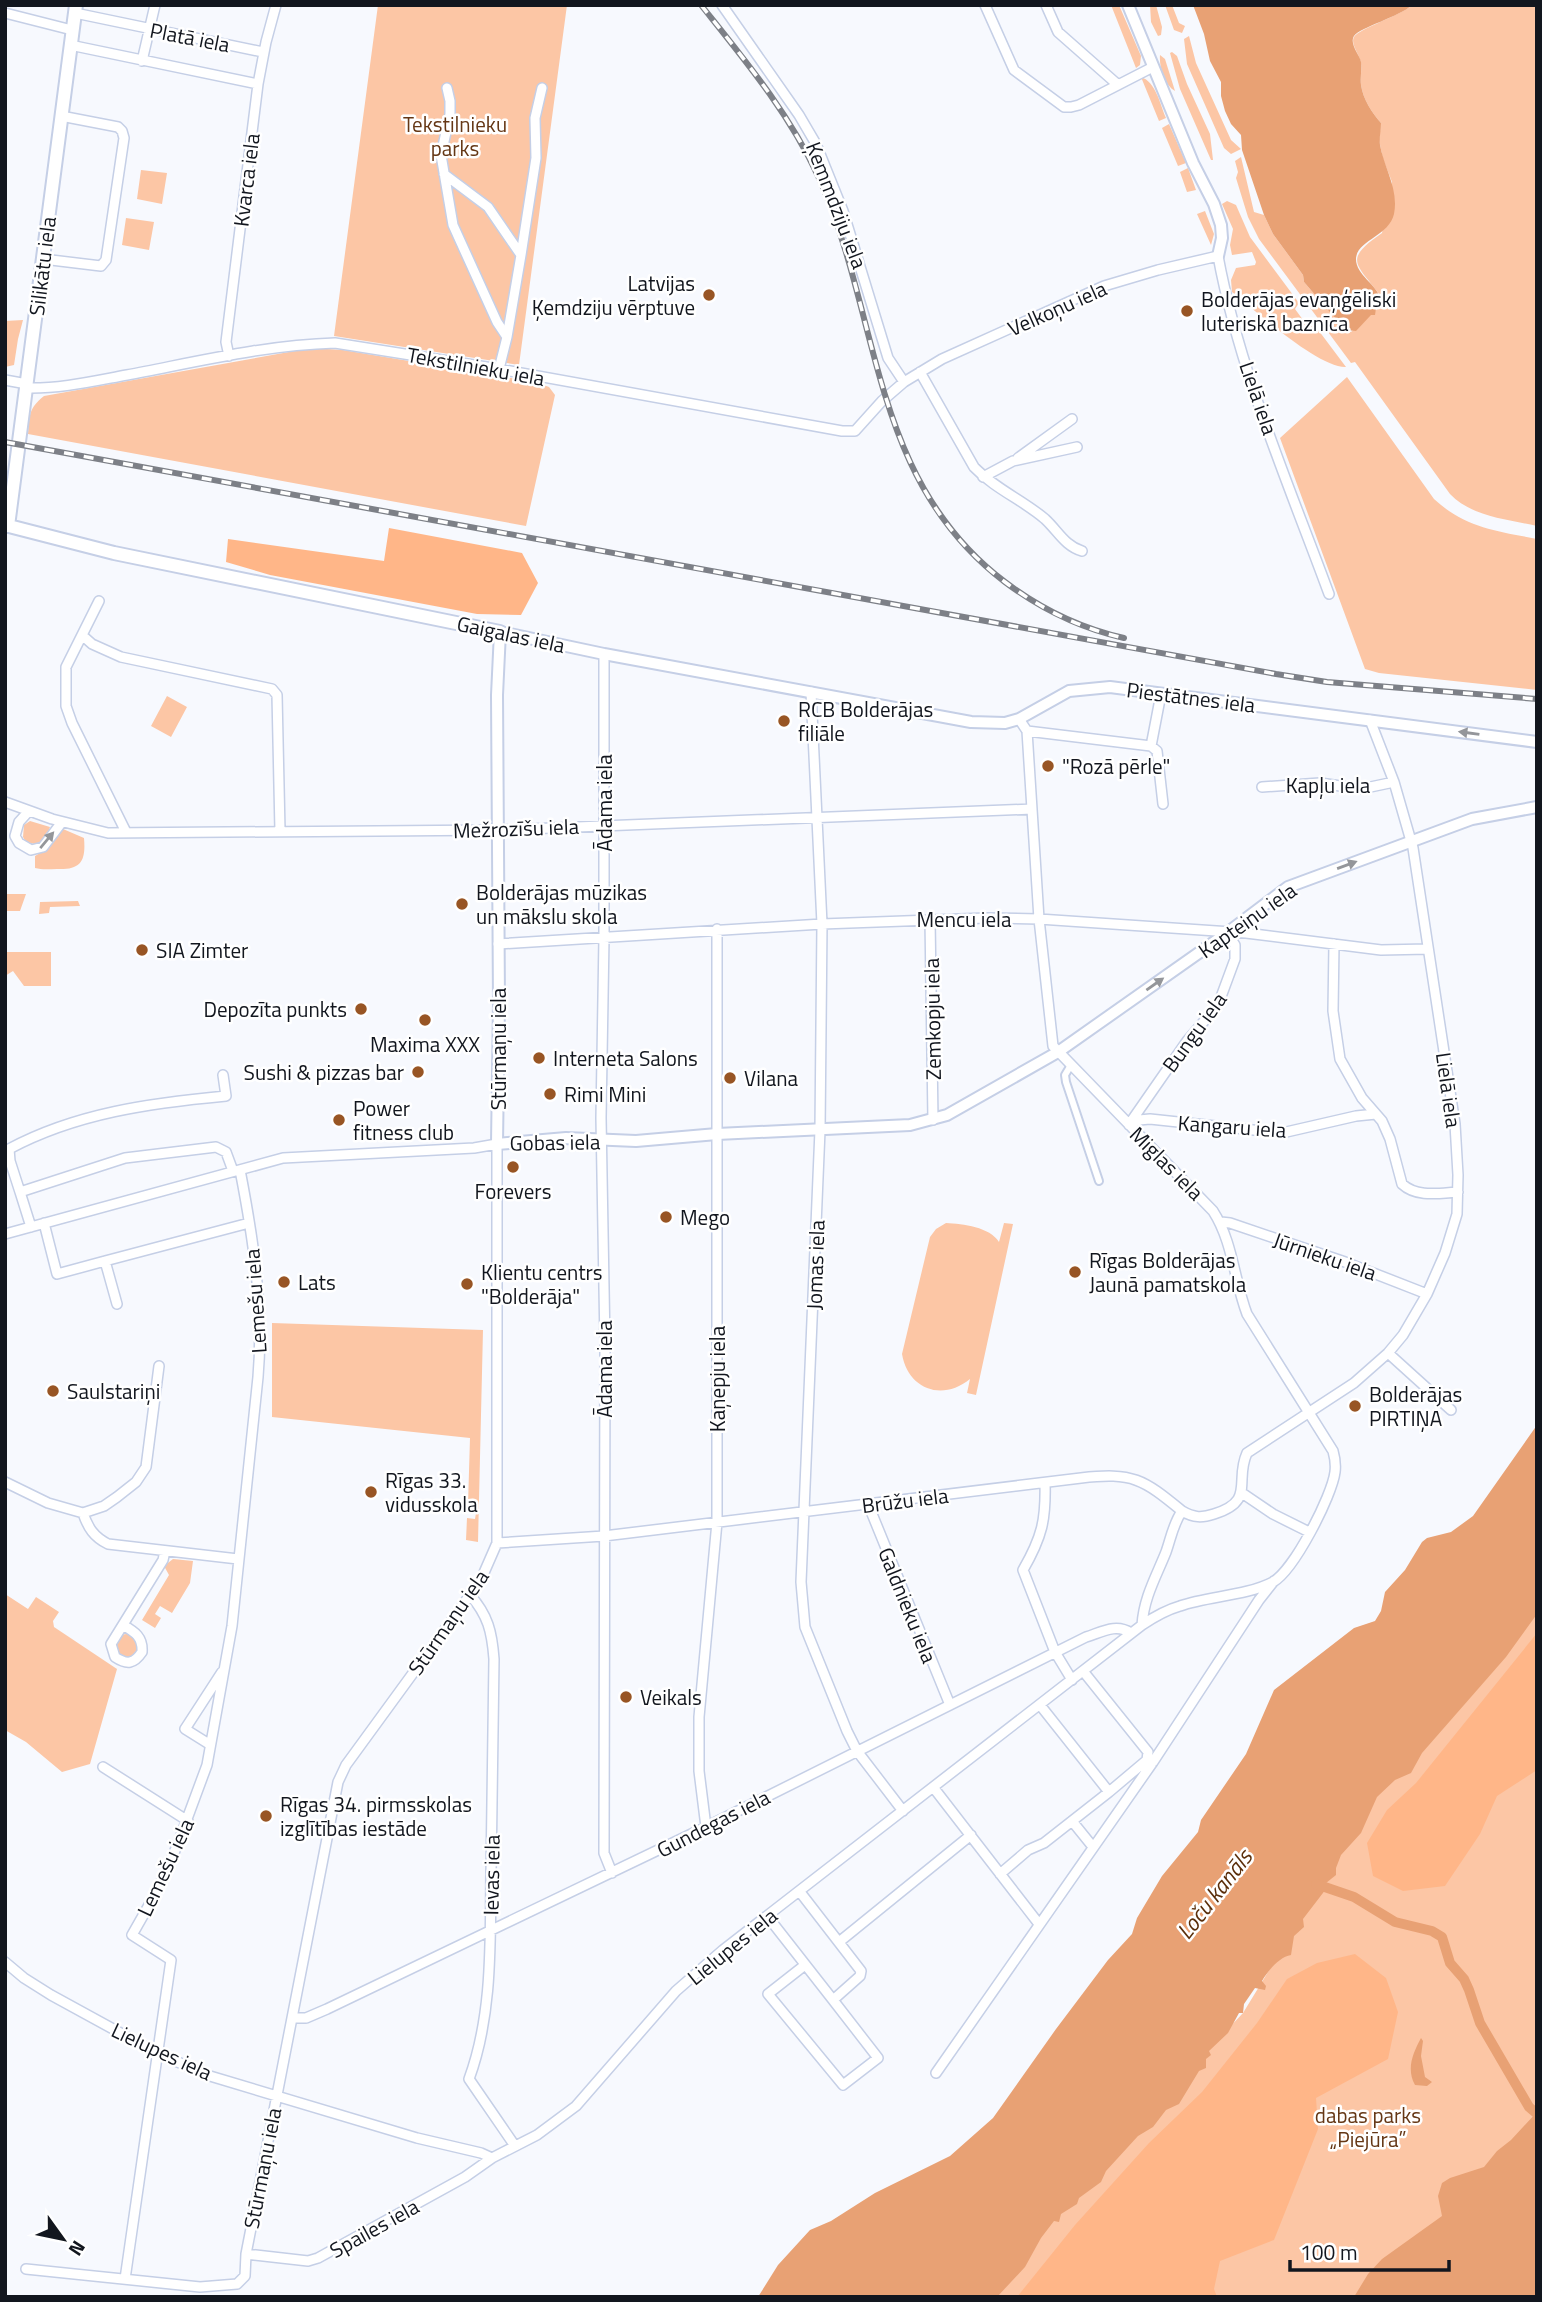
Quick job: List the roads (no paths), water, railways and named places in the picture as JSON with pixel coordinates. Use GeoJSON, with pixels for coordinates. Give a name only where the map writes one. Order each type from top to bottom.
{"type":"FeatureCollection","features":[{"type":"Feature","properties":{"kind":"main road","name":"Silikātu iela"},"geometry":{"type":"LineString","coordinates":[[7,526],[76,9]]}},
{"type":"Feature","properties":{"kind":"main road","name":"Gaigalas iela"},"geometry":{"type":"LineString","coordinates":[[7,526],[114,553],[500,632]]}},
{"type":"Feature","properties":{"kind":"street"},"geometry":{"type":"LineString","coordinates":[[142,61],[155,5]]}},
{"type":"Feature","properties":{"kind":"street","name":"Kvarca iela"},"geometry":{"type":"LineString","coordinates":[[229,356],[227,339],[258,84],[263,52],[276,5]]}},
{"type":"Feature","properties":{"kind":"street","name":"Ķemmdziju iela"},"geometry":{"type":"LineString","coordinates":[[722,5],[799,115],[816,144],[843,211],[888,358],[904,382]]}},
{"type":"Feature","properties":{"kind":"street"},"geometry":{"type":"LineString","coordinates":[[985,5],[1014,70],[1064,107],[1079,104],[1153,67]]}},
{"type":"Feature","properties":{"kind":"street"},"geometry":{"type":"LineString","coordinates":[[1046,5],[1058,33],[1117,83]]}},
{"type":"Feature","properties":{"kind":"street","name":"Lielā iela"},"geometry":{"type":"LineString","coordinates":[[1128,5],[1193,163],[1214,204],[1221,225],[1222,238],[1218,256],[1224,292],[1259,403],[1329,594]]}},
{"type":"Feature","properties":{"kind":"street","name":"Platā iela"},"geometry":{"type":"LineString","coordinates":[[76,9],[149,29],[263,52]]}},
{"type":"Feature","properties":{"kind":"street"},"geometry":{"type":"LineString","coordinates":[[5,13],[72,30]]}},
{"type":"Feature","properties":{"kind":"street","name":"Platā iela"},"geometry":{"type":"LineString","coordinates":[[70,46],[258,84]]}},
{"type":"Feature","properties":{"kind":"street"},"geometry":{"type":"LineString","coordinates":[[447,88],[450,101],[441,155],[453,225],[497,322],[507,337]]}},
{"type":"Feature","properties":{"kind":"street"},"geometry":{"type":"LineString","coordinates":[[499,369],[507,337],[536,158],[536,104],[542,88]]}},
{"type":"Feature","properties":{"kind":"street"},"geometry":{"type":"LineString","coordinates":[[43,259],[101,266],[106,260],[124,138],[118,127],[61,116]]}},
{"type":"Feature","properties":{"kind":"street"},"geometry":{"type":"LineString","coordinates":[[444,174],[488,207],[521,255]]}},
{"type":"Feature","properties":{"kind":"street","name":"Velkoņu iela"},"geometry":{"type":"LineString","coordinates":[[904,382],[942,359],[1104,286],[1218,256]]}},
{"type":"Feature","properties":{"kind":"street","name":"Tekstilnieku iela"},"geometry":{"type":"LineString","coordinates":[[5,380],[27,386],[70,386],[229,356],[335,343],[499,369],[842,431],[855,431],[882,401],[904,382]]}},
{"type":"Feature","properties":{"kind":"street"},"geometry":{"type":"LineString","coordinates":[[920,372],[974,467],[983,477],[1045,519],[1072,548],[1082,551]]}},
{"type":"Feature","properties":{"kind":"street"},"geometry":{"type":"LineString","coordinates":[[983,477],[1013,461],[1072,419]]}},
{"type":"Feature","properties":{"kind":"street"},"geometry":{"type":"LineString","coordinates":[[1013,461],[1077,447]]}},
{"type":"Feature","properties":{"kind":"street"},"geometry":{"type":"LineString","coordinates":[[99,601],[66,667],[66,706],[126,832]]}},
{"type":"Feature","properties":{"kind":"street","name":"Gaigalas iela"},"geometry":{"type":"LineString","coordinates":[[500,632],[971,722],[1005,723],[1019,719]]}},
{"type":"Feature","properties":{"kind":"street","name":"Stūrmaņu iela"},"geometry":{"type":"LineString","coordinates":[[26,2269],[200,2287],[237,2284],[245,2276],[246,2254],[338,1782],[346,1765],[470,1595],[483,1575],[497,1543],[497,695],[500,632]]}},
{"type":"Feature","properties":{"kind":"street"},"geometry":{"type":"LineString","coordinates":[[83,636],[121,657],[272,689],[277,695],[280,831]]}},
{"type":"Feature","properties":{"kind":"street","name":"Ādama iela"},"geometry":{"type":"LineString","coordinates":[[604,654],[601,1118],[604,1853],[611,1873]]}},
{"type":"Feature","properties":{"kind":"street","name":"Piestātnes iela"},"geometry":{"type":"LineString","coordinates":[[1019,719],[1069,691],[1110,687],[1537,742]]}},
{"type":"Feature","properties":{"kind":"street","name":"Jomas iela"},"geometry":{"type":"LineString","coordinates":[[811,692],[822,924],[820,1130],[801,1582],[804,1627],[835,1708],[857,1751],[903,1811]]}},
{"type":"Feature","properties":{"kind":"street"},"geometry":{"type":"LineString","coordinates":[[1151,746],[1161,694]]}},
{"type":"Feature","properties":{"kind":"street"},"geometry":{"type":"LineString","coordinates":[[1019,719],[1027,731],[1151,746],[1157,751],[1163,804]]}},
{"type":"Feature","properties":{"kind":"street","name":"Lielā iela"},"geometry":{"type":"LineString","coordinates":[[1310,1413],[1354,1383],[1388,1353],[1403,1335],[1427,1294],[1457,1214],[1455,1124],[1411,841],[1394,782],[1370,720]]}},
{"type":"Feature","properties":{"kind":"street","name":"Miglas iela"},"geometry":{"type":"LineString","coordinates":[[1027,731],[1039,919],[1053,1046],[1221,1222],[1237,1289],[1247,1314],[1310,1413]]}},
{"type":"Feature","properties":{"kind":"street","name":"Kapļu iela"},"geometry":{"type":"LineString","coordinates":[[1262,787],[1320,783],[1361,789],[1394,782]]}},
{"type":"Feature","properties":{"kind":"street","name":"Mežrozīšu iela"},"geometry":{"type":"LineString","coordinates":[[5,802],[28,812],[99,832],[499,830],[1032,809]]}},
{"type":"Feature","properties":{"kind":"street","name":"Kapteiņu iela"},"geometry":{"type":"LineString","coordinates":[[1058,1052],[1288,887],[1472,819],[1537,807]]}},
{"type":"Feature","properties":{"kind":"street"},"geometry":{"type":"LineString","coordinates":[[28,812],[19,822],[15,835],[19,843],[31,850],[43,847],[62,822]]}},
{"type":"Feature","properties":{"kind":"street","name":"Mencu iela"},"geometry":{"type":"LineString","coordinates":[[498,944],[717,929],[930,919],[1039,919],[1246,933],[1381,950],[1428,949]]}},
{"type":"Feature","properties":{"kind":"street","name":"Zemkopju iela"},"geometry":{"type":"LineString","coordinates":[[930,919],[933,1121]]}},
{"type":"Feature","properties":{"kind":"street","name":"Kaņepju iela"},"geometry":{"type":"LineString","coordinates":[[706,1827],[699,1771],[699,1717],[716,1522],[717,929]]}},
{"type":"Feature","properties":{"kind":"street","name":"Bungu iela"},"geometry":{"type":"LineString","coordinates":[[1129,1125],[1187,1041],[1218,1005],[1235,960],[1235,945],[1227,933]]}},
{"type":"Feature","properties":{"kind":"street"},"geometry":{"type":"LineString","coordinates":[[1334,944],[1333,1011],[1340,1059],[1362,1098],[1382,1121],[1390,1139],[1402,1184],[1407,1189],[1423,1193],[1458,1192]]}},
{"type":"Feature","properties":{"kind":"street","name":"Gobas iela"},"geometry":{"type":"LineString","coordinates":[[5,1234],[283,1157],[474,1148],[566,1138],[636,1141],[717,1134],[910,1125],[933,1121],[1001,1086],[1058,1052]]}},
{"type":"Feature","properties":{"kind":"street"},"geometry":{"type":"LineString","coordinates":[[1071,1065],[1065,1075],[1066,1082],[1099,1181]]}},
{"type":"Feature","properties":{"kind":"street"},"geometry":{"type":"LineString","coordinates":[[31,1227],[10,1161],[9,1149],[85,1118],[160,1103],[226,1096],[223,1076]]}},
{"type":"Feature","properties":{"kind":"street","name":"Kangaru iela"},"geometry":{"type":"LineString","coordinates":[[1129,1125],[1150,1119],[1282,1133],[1376,1114]]}},
{"type":"Feature","properties":{"kind":"street"},"geometry":{"type":"LineString","coordinates":[[20,1192],[125,1158],[178,1150],[216,1147],[226,1152],[237,1170]]}},
{"type":"Feature","properties":{"kind":"street","name":"Lemešu iela"},"geometry":{"type":"LineString","coordinates":[[125,2279],[171,1960],[132,1935],[157,1891],[188,1821],[206,1765],[232,1626],[261,1350],[254,1255],[237,1170]]}},
{"type":"Feature","properties":{"kind":"street","name":"Jūrnieku iela"},"geometry":{"type":"LineString","coordinates":[[1221,1222],[1345,1262],[1427,1294]]}},
{"type":"Feature","properties":{"kind":"street"},"geometry":{"type":"LineString","coordinates":[[44,1223],[57,1273],[249,1223]]}},
{"type":"Feature","properties":{"kind":"street"},"geometry":{"type":"LineString","coordinates":[[104,1261],[117,1304]]}},
{"type":"Feature","properties":{"kind":"street"},"geometry":{"type":"LineString","coordinates":[[1388,1353],[1451,1410]]}},
{"type":"Feature","properties":{"kind":"street"},"geometry":{"type":"LineString","coordinates":[[5,1482],[48,1503],[83,1513],[104,1506],[142,1474],[146,1467],[159,1366]]}},
{"type":"Feature","properties":{"kind":"street"},"geometry":{"type":"LineString","coordinates":[[936,2073],[1093,1847],[1259,1600],[1294,1559],[1331,1488],[1336,1461],[1333,1451],[1310,1413],[1247,1453],[1243,1463],[1242,1493],[1233,1505],[1205,1517],[1196,1517],[1182,1511],[1143,1606],[1142,1625]]}},
{"type":"Feature","properties":{"kind":"street","name":"Brūžu iela"},"geometry":{"type":"LineString","coordinates":[[497,1543],[604,1536],[1110,1475],[1145,1482],[1182,1511]]}},
{"type":"Feature","properties":{"kind":"street"},"geometry":{"type":"LineString","coordinates":[[1045,1483],[1046,1514],[1041,1537],[1023,1570],[1055,1652],[1072,1680]]}},
{"type":"Feature","properties":{"kind":"street"},"geometry":{"type":"LineString","coordinates":[[1242,1493],[1273,1514],[1309,1532]]}},
{"type":"Feature","properties":{"kind":"street","name":"Galdnieku iela"},"geometry":{"type":"LineString","coordinates":[[868,1504],[950,1705]]}},
{"type":"Feature","properties":{"kind":"street"},"geometry":{"type":"LineString","coordinates":[[83,1513],[88,1526],[98,1539],[108,1544],[238,1559]]}},
{"type":"Feature","properties":{"kind":"street"},"geometry":{"type":"LineString","coordinates":[[123,1625],[163,1560],[165,1551]]}},
{"type":"Feature","properties":{"kind":"street","name":"Lielupes iela"},"geometry":{"type":"LineString","coordinates":[[5,1962],[34,1985],[157,2053],[210,2076],[492,2158],[537,2135],[576,2106],[676,1991],[723,1951],[1131,1633],[1162,1612],[1181,1605],[1241,1592],[1274,1581]]}},
{"type":"Feature","properties":{"kind":"street","name":"Ievas iela"},"geometry":{"type":"LineString","coordinates":[[470,1595],[482,1608],[493,1642],[490,1932],[482,2036],[480,2050],[469,2079],[515,2146]]}},
{"type":"Feature","properties":{"kind":"street","name":"Gundegas iela"},"geometry":{"type":"LineString","coordinates":[[292,2018],[306,2018],[327,2009],[490,1932],[1055,1652],[1106,1630],[1124,1628],[1131,1633]]}},
{"type":"Feature","properties":{"kind":"street"},"geometry":{"type":"LineString","coordinates":[[209,1744],[185,1729],[225,1667]]}},
{"type":"Feature","properties":{"kind":"street"},"geometry":{"type":"LineString","coordinates":[[1083,1671],[1148,1752],[1150,1761]]}},
{"type":"Feature","properties":{"kind":"street"},"geometry":{"type":"LineString","coordinates":[[1040,1705],[1110,1791]]}},
{"type":"Feature","properties":{"kind":"street"},"geometry":{"type":"LineString","coordinates":[[1000,1874],[1028,1850],[1044,1843],[1150,1761]]}},
{"type":"Feature","properties":{"kind":"street"},"geometry":{"type":"LineString","coordinates":[[103,1767],[188,1821]]}},
{"type":"Feature","properties":{"kind":"street"},"geometry":{"type":"LineString","coordinates":[[933,1787],[1039,1924]]}},
{"type":"Feature","properties":{"kind":"street"},"geometry":{"type":"LineString","coordinates":[[1072,1821],[1093,1847]]}},
{"type":"Feature","properties":{"kind":"street"},"geometry":{"type":"LineString","coordinates":[[839,1941],[971,1835]]}},
{"type":"Feature","properties":{"kind":"street"},"geometry":{"type":"LineString","coordinates":[[800,1892],[861,1971],[860,1976],[833,2000]]}},
{"type":"Feature","properties":{"kind":"street"},"geometry":{"type":"LineString","coordinates":[[768,1917],[878,2059],[843,2085],[768,1994],[805,1965]]}},
{"type":"Feature","properties":{"kind":"street","name":"Spailes iela"},"geometry":{"type":"LineString","coordinates":[[246,2254],[308,2262],[465,2178],[492,2158]]}},
{"type":"Feature","properties":{"kind":"water"},"geometry":{"type":"Polygon","coordinates":[[[1193,5],[1412,5],[1357,33],[1353,39],[1361,62],[1364,95],[1381,123],[1380,145],[1393,187],[1395,205],[1394,214],[1386,228],[1362,247],[1356,258],[1362,275],[1381,300],[1377,302],[1375,315],[1371,315],[1356,331],[1345,330],[1304,282],[1303,275],[1273,234],[1242,150],[1241,135],[1231,124],[1225,111],[1221,82],[1210,61],[1204,34],[1193,5]]]}},
{"type":"Feature","properties":{"kind":"water","name":"Loču kanāls"},"geometry":{"type":"Polygon","coordinates":[[[1537,1425],[1537,1614],[1506,1657],[1422,1753],[1411,1773],[1395,1780],[1377,1797],[1361,1833],[1341,1855],[1336,1875],[1326,1883],[1326,1889],[1303,1919],[1304,1927],[1294,1936],[1291,1955],[1278,1961],[1267,1973],[1262,1981],[1266,1986],[1265,1990],[1255,1988],[1244,2004],[1243,2013],[1239,2013],[1228,2033],[1209,2051],[1211,2055],[1206,2059],[1206,2068],[1199,2071],[1179,2104],[1166,2110],[1153,2127],[1138,2136],[1106,2171],[1101,2182],[1079,2198],[1077,2204],[1061,2214],[1059,2222],[1054,2221],[1025,2267],[997,2297],[758,2297],[778,2265],[810,2230],[831,2221],[875,2193],[950,2156],[993,2118],[1108,1960],[1132,1934],[1137,1918],[1162,1876],[1198,1832],[1201,1820],[1246,1754],[1274,1690],[1354,1628],[1375,1621],[1381,1611],[1385,1592],[1405,1570],[1422,1542],[1427,1538],[1451,1532],[1473,1516],[1537,1425]]]}},
{"type":"Feature","properties":{"kind":"water"},"geometry":{"type":"Polygon","coordinates":[[[1421,2038],[1425,2077],[1432,2082],[1427,2086],[1415,2085],[1411,2073],[1413,2055],[1421,2038]]]}},
{"type":"Feature","properties":{"kind":"water"},"geometry":{"type":"Polygon","coordinates":[[[1537,2112],[1537,2297],[1354,2297],[1368,2274],[1382,2259],[1442,2216],[1438,2196],[1442,2183],[1484,2167],[1537,2112]]]}},
{"type":"Feature","properties":{"kind":"waterway"},"geometry":{"type":"LineString","coordinates":[[1316,1884],[1354,1897],[1395,1922],[1432,1931],[1442,1937],[1450,1963],[1464,1979],[1469,1990],[1480,2023],[1529,2107],[1536,2113]]}},
{"type":"Feature","properties":{"kind":"railway"},"geometry":{"type":"LineString","coordinates":[[701,5],[780,108],[818,176],[839,230],[884,393],[903,445],[927,495],[961,541],[1005,582],[1032,601],[1061,616],[1091,629],[1124,638]]}},
{"type":"Feature","properties":{"kind":"railway"},"geometry":{"type":"LineString","coordinates":[[5,442],[1276,674],[1327,682],[1537,699]]}},
{"type":"Feature","properties":{"kind":"place","name":"Latvijas Ķemdziju vērptuve"},"geometry":{"type":"Point","coordinates":[709,295]}},
{"type":"Feature","properties":{"kind":"place","name":"Bolderājas evaņģēliski luteriskā baznīca"},"geometry":{"type":"Point","coordinates":[1187,311]}},
{"type":"Feature","properties":{"kind":"place","name":"RCB Bolderājas filiāle"},"geometry":{"type":"Point","coordinates":[784,721]}},
{"type":"Feature","properties":{"kind":"place","name":"\"Rozā pērle\""},"geometry":{"type":"Point","coordinates":[1048,766]}},
{"type":"Feature","properties":{"kind":"place","name":"Bolderājas mūzikas un mākslu skola"},"geometry":{"type":"Point","coordinates":[462,904]}},
{"type":"Feature","properties":{"kind":"place","name":"SIA Zimter"},"geometry":{"type":"Point","coordinates":[142,950]}},
{"type":"Feature","properties":{"kind":"place","name":"Depozīta punkts"},"geometry":{"type":"Point","coordinates":[361,1009]}},
{"type":"Feature","properties":{"kind":"place","name":"Maxima XXX"},"geometry":{"type":"Point","coordinates":[425,1020]}},
{"type":"Feature","properties":{"kind":"place","name":"Interneta Salons"},"geometry":{"type":"Point","coordinates":[539,1058]}},
{"type":"Feature","properties":{"kind":"place","name":"Sushi & pizzas bar"},"geometry":{"type":"Point","coordinates":[418,1072]}},
{"type":"Feature","properties":{"kind":"place","name":"Vilana"},"geometry":{"type":"Point","coordinates":[730,1078]}},
{"type":"Feature","properties":{"kind":"place","name":"Rimi Mini"},"geometry":{"type":"Point","coordinates":[550,1094]}},
{"type":"Feature","properties":{"kind":"place","name":"Power fitness club"},"geometry":{"type":"Point","coordinates":[339,1120]}},
{"type":"Feature","properties":{"kind":"place","name":"Forevers"},"geometry":{"type":"Point","coordinates":[513,1167]}},
{"type":"Feature","properties":{"kind":"place","name":"Mego"},"geometry":{"type":"Point","coordinates":[666,1217]}},
{"type":"Feature","properties":{"kind":"place","name":"Rīgas Bolderājas Jaunā pamatskola"},"geometry":{"type":"Point","coordinates":[1075,1272]}},
{"type":"Feature","properties":{"kind":"place","name":"Lats"},"geometry":{"type":"Point","coordinates":[284,1282]}},
{"type":"Feature","properties":{"kind":"place","name":"Klientu centrs \"Bolderāja\""},"geometry":{"type":"Point","coordinates":[467,1284]}},
{"type":"Feature","properties":{"kind":"place","name":"Saulstariņi"},"geometry":{"type":"Point","coordinates":[53,1391]}},
{"type":"Feature","properties":{"kind":"place","name":"Bolderājas PIRTIŅA"},"geometry":{"type":"Point","coordinates":[1355,1406]}},
{"type":"Feature","properties":{"kind":"place","name":"Rīgas 33. vidusskola"},"geometry":{"type":"Point","coordinates":[371,1492]}},
{"type":"Feature","properties":{"kind":"place","name":"Veikals"},"geometry":{"type":"Point","coordinates":[626,1697]}},
{"type":"Feature","properties":{"kind":"place","name":"Rīgas 34. pirmsskolas izglītības iestāde"},"geometry":{"type":"Point","coordinates":[266,1816]}},
{"type":"Feature","properties":{"kind":"park label","name":"Tekstilnieku parks"},"geometry":{"type":"Point","coordinates":[455,136]}},
{"type":"Feature","properties":{"kind":"park label","name":"dabas parks „Piejūra”"},"geometry":{"type":"Point","coordinates":[1368,2127]}}]}
